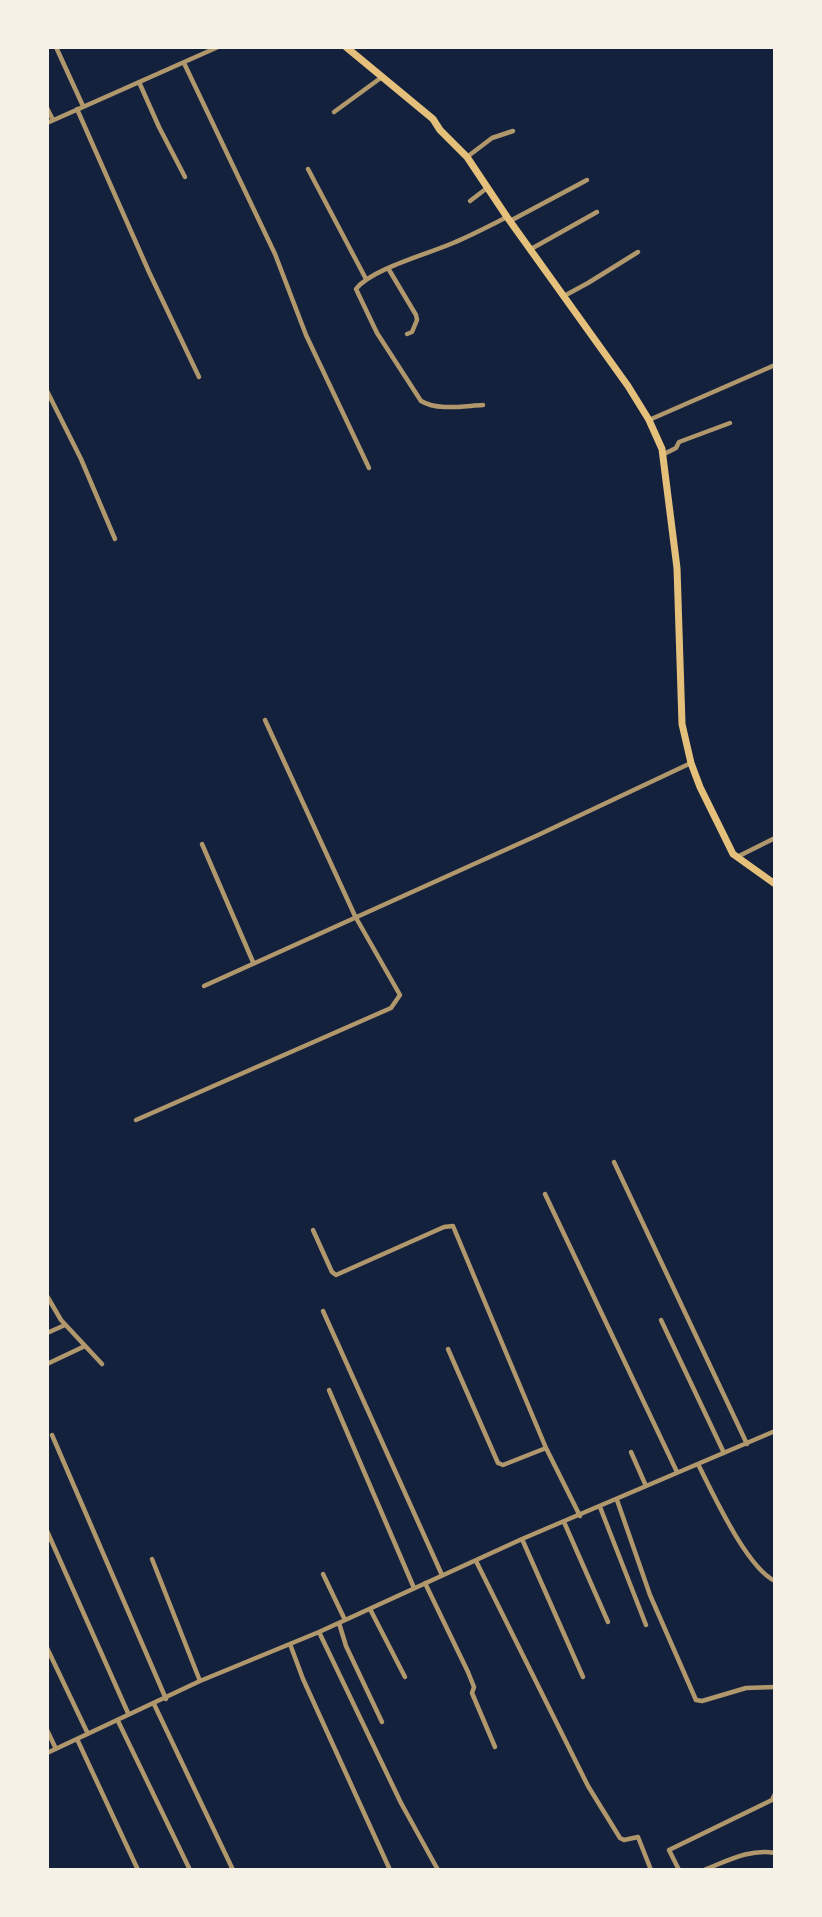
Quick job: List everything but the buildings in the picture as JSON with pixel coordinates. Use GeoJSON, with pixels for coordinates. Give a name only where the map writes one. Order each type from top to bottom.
{"type":"FeatureCollection","features":[{"type":"Feature","properties":{"kind":"main road"},"geometry":{"type":"LineString","coordinates":[[346,47],[433,119],[440,130],[467,157],[649,420],[664,454],[677,568],[682,724],[691,763],[706,802],[737,857],[775,884]]}},
{"type":"Feature","properties":{"kind":"street"},"geometry":{"type":"LineString","coordinates":[[56,47],[149,272],[199,377]]}},
{"type":"Feature","properties":{"kind":"street"},"geometry":{"type":"LineString","coordinates":[[47,108],[50,121],[219,47]]}},
{"type":"Feature","properties":{"kind":"street"},"geometry":{"type":"LineString","coordinates":[[184,63],[276,257],[306,335],[369,468]]}},
{"type":"Feature","properties":{"kind":"street"},"geometry":{"type":"LineString","coordinates":[[334,112],[382,76]]}},
{"type":"Feature","properties":{"kind":"street"},"geometry":{"type":"LineString","coordinates":[[139,82],[185,177]]}},
{"type":"Feature","properties":{"kind":"street"},"geometry":{"type":"LineString","coordinates":[[467,157],[492,138],[513,131]]}},
{"type":"Feature","properties":{"kind":"street"},"geometry":{"type":"LineString","coordinates":[[308,169],[366,279]]}},
{"type":"Feature","properties":{"kind":"street"},"geometry":{"type":"LineString","coordinates":[[483,405],[439,406],[421,401],[377,333],[356,294],[356,286],[388,268],[509,219],[587,180]]}},
{"type":"Feature","properties":{"kind":"street"},"geometry":{"type":"LineString","coordinates":[[470,201],[487,188]]}},
{"type":"Feature","properties":{"kind":"street"},"geometry":{"type":"LineString","coordinates":[[531,249],[597,212]]}},
{"type":"Feature","properties":{"kind":"street"},"geometry":{"type":"LineString","coordinates":[[563,296],[588,284],[638,252]]}},
{"type":"Feature","properties":{"kind":"street"},"geometry":{"type":"LineString","coordinates":[[388,268],[416,315],[417,320],[412,332],[407,334]]}},
{"type":"Feature","properties":{"kind":"street"},"geometry":{"type":"LineString","coordinates":[[649,420],[775,365]]}},
{"type":"Feature","properties":{"kind":"street"},"geometry":{"type":"LineString","coordinates":[[47,391],[81,459],[115,539]]}},
{"type":"Feature","properties":{"kind":"street"},"geometry":{"type":"LineString","coordinates":[[664,454],[676,448],[679,442],[730,423]]}},
{"type":"Feature","properties":{"kind":"street"},"geometry":{"type":"LineString","coordinates":[[136,1120],[299,1050],[395,1004],[399,993],[355,916],[265,720]]}},
{"type":"Feature","properties":{"kind":"street"},"geometry":{"type":"LineString","coordinates":[[204,986],[691,763]]}},
{"type":"Feature","properties":{"kind":"street"},"geometry":{"type":"LineString","coordinates":[[737,857],[775,838]]}},
{"type":"Feature","properties":{"kind":"street"},"geometry":{"type":"LineString","coordinates":[[202,844],[253,962]]}},
{"type":"Feature","properties":{"kind":"street"},"geometry":{"type":"LineString","coordinates":[[614,1162],[747,1444]]}},
{"type":"Feature","properties":{"kind":"street"},"geometry":{"type":"LineString","coordinates":[[545,1194],[677,1472]]}},
{"type":"Feature","properties":{"kind":"street"},"geometry":{"type":"LineString","coordinates":[[313,1230],[332,1272],[336,1275],[444,1227],[453,1226],[546,1448],[580,1516]]}},
{"type":"Feature","properties":{"kind":"street"},"geometry":{"type":"LineString","coordinates":[[48,1301],[65,1325],[102,1364]]}},
{"type":"Feature","properties":{"kind":"street"},"geometry":{"type":"LineString","coordinates":[[323,1311],[442,1575]]}},
{"type":"Feature","properties":{"kind":"street"},"geometry":{"type":"LineString","coordinates":[[661,1320],[724,1453]]}},
{"type":"Feature","properties":{"kind":"street"},"geometry":{"type":"LineString","coordinates":[[47,1334],[65,1325]]}},
{"type":"Feature","properties":{"kind":"street"},"geometry":{"type":"LineString","coordinates":[[47,1364],[85,1346]]}},
{"type":"Feature","properties":{"kind":"street"},"geometry":{"type":"LineString","coordinates":[[448,1349],[498,1464],[503,1465],[546,1448]]}},
{"type":"Feature","properties":{"kind":"street"},"geometry":{"type":"LineString","coordinates":[[329,1390],[414,1588]]}},
{"type":"Feature","properties":{"kind":"street"},"geometry":{"type":"LineString","coordinates":[[47,1753],[200,1681],[319,1632],[522,1539],[775,1431]]}},
{"type":"Feature","properties":{"kind":"street"},"geometry":{"type":"LineString","coordinates":[[52,1436],[166,1699]]}},
{"type":"Feature","properties":{"kind":"street"},"geometry":{"type":"LineString","coordinates":[[631,1452],[646,1486]]}},
{"type":"Feature","properties":{"kind":"street"},"geometry":{"type":"LineString","coordinates":[[698,1464],[721,1511],[759,1570],[775,1581]]}},
{"type":"Feature","properties":{"kind":"street"},"geometry":{"type":"LineString","coordinates":[[617,1500],[650,1595],[695,1700],[702,1701],[746,1688],[775,1688]]}},
{"type":"Feature","properties":{"kind":"street"},"geometry":{"type":"LineString","coordinates":[[600,1507],[646,1625]]}},
{"type":"Feature","properties":{"kind":"street"},"geometry":{"type":"LineString","coordinates":[[564,1522],[608,1622]]}},
{"type":"Feature","properties":{"kind":"street"},"geometry":{"type":"LineString","coordinates":[[47,1531],[128,1713]]}},
{"type":"Feature","properties":{"kind":"street"},"geometry":{"type":"LineString","coordinates":[[522,1539],[583,1677]]}},
{"type":"Feature","properties":{"kind":"street"},"geometry":{"type":"LineString","coordinates":[[152,1559],[200,1681]]}},
{"type":"Feature","properties":{"kind":"street"},"geometry":{"type":"LineString","coordinates":[[476,1561],[588,1786],[618,1836],[624,1840],[638,1836],[651,1870]]}},
{"type":"Feature","properties":{"kind":"street"},"geometry":{"type":"LineString","coordinates":[[323,1574],[345,1620]]}},
{"type":"Feature","properties":{"kind":"street"},"geometry":{"type":"LineString","coordinates":[[425,1583],[468,1672],[474,1687],[472,1693],[495,1747]]}},
{"type":"Feature","properties":{"kind":"street"},"geometry":{"type":"LineString","coordinates":[[370,1609],[405,1677]]}},
{"type":"Feature","properties":{"kind":"street"},"geometry":{"type":"LineString","coordinates":[[338,1623],[382,1722]]}},
{"type":"Feature","properties":{"kind":"street"},"geometry":{"type":"LineString","coordinates":[[319,1632],[401,1803],[438,1870]]}},
{"type":"Feature","properties":{"kind":"street"},"geometry":{"type":"LineString","coordinates":[[290,1644],[303,1679],[390,1870]]}},
{"type":"Feature","properties":{"kind":"street"},"geometry":{"type":"LineString","coordinates":[[47,1648],[88,1734]]}},
{"type":"Feature","properties":{"kind":"street"},"geometry":{"type":"LineString","coordinates":[[154,1704],[233,1870]]}},
{"type":"Feature","properties":{"kind":"street"},"geometry":{"type":"LineString","coordinates":[[118,1721],[190,1870]]}},
{"type":"Feature","properties":{"kind":"street"},"geometry":{"type":"LineString","coordinates":[[47,1730],[56,1749]]}},
{"type":"Feature","properties":{"kind":"street"},"geometry":{"type":"LineString","coordinates":[[77,1739],[138,1870]]}},
{"type":"Feature","properties":{"kind":"street"},"geometry":{"type":"LineString","coordinates":[[678,1870],[669,1850],[772,1800],[775,1794]]}},
{"type":"Feature","properties":{"kind":"street"},"geometry":{"type":"LineString","coordinates":[[704,1870],[751,1853],[775,1853]]}}]}
